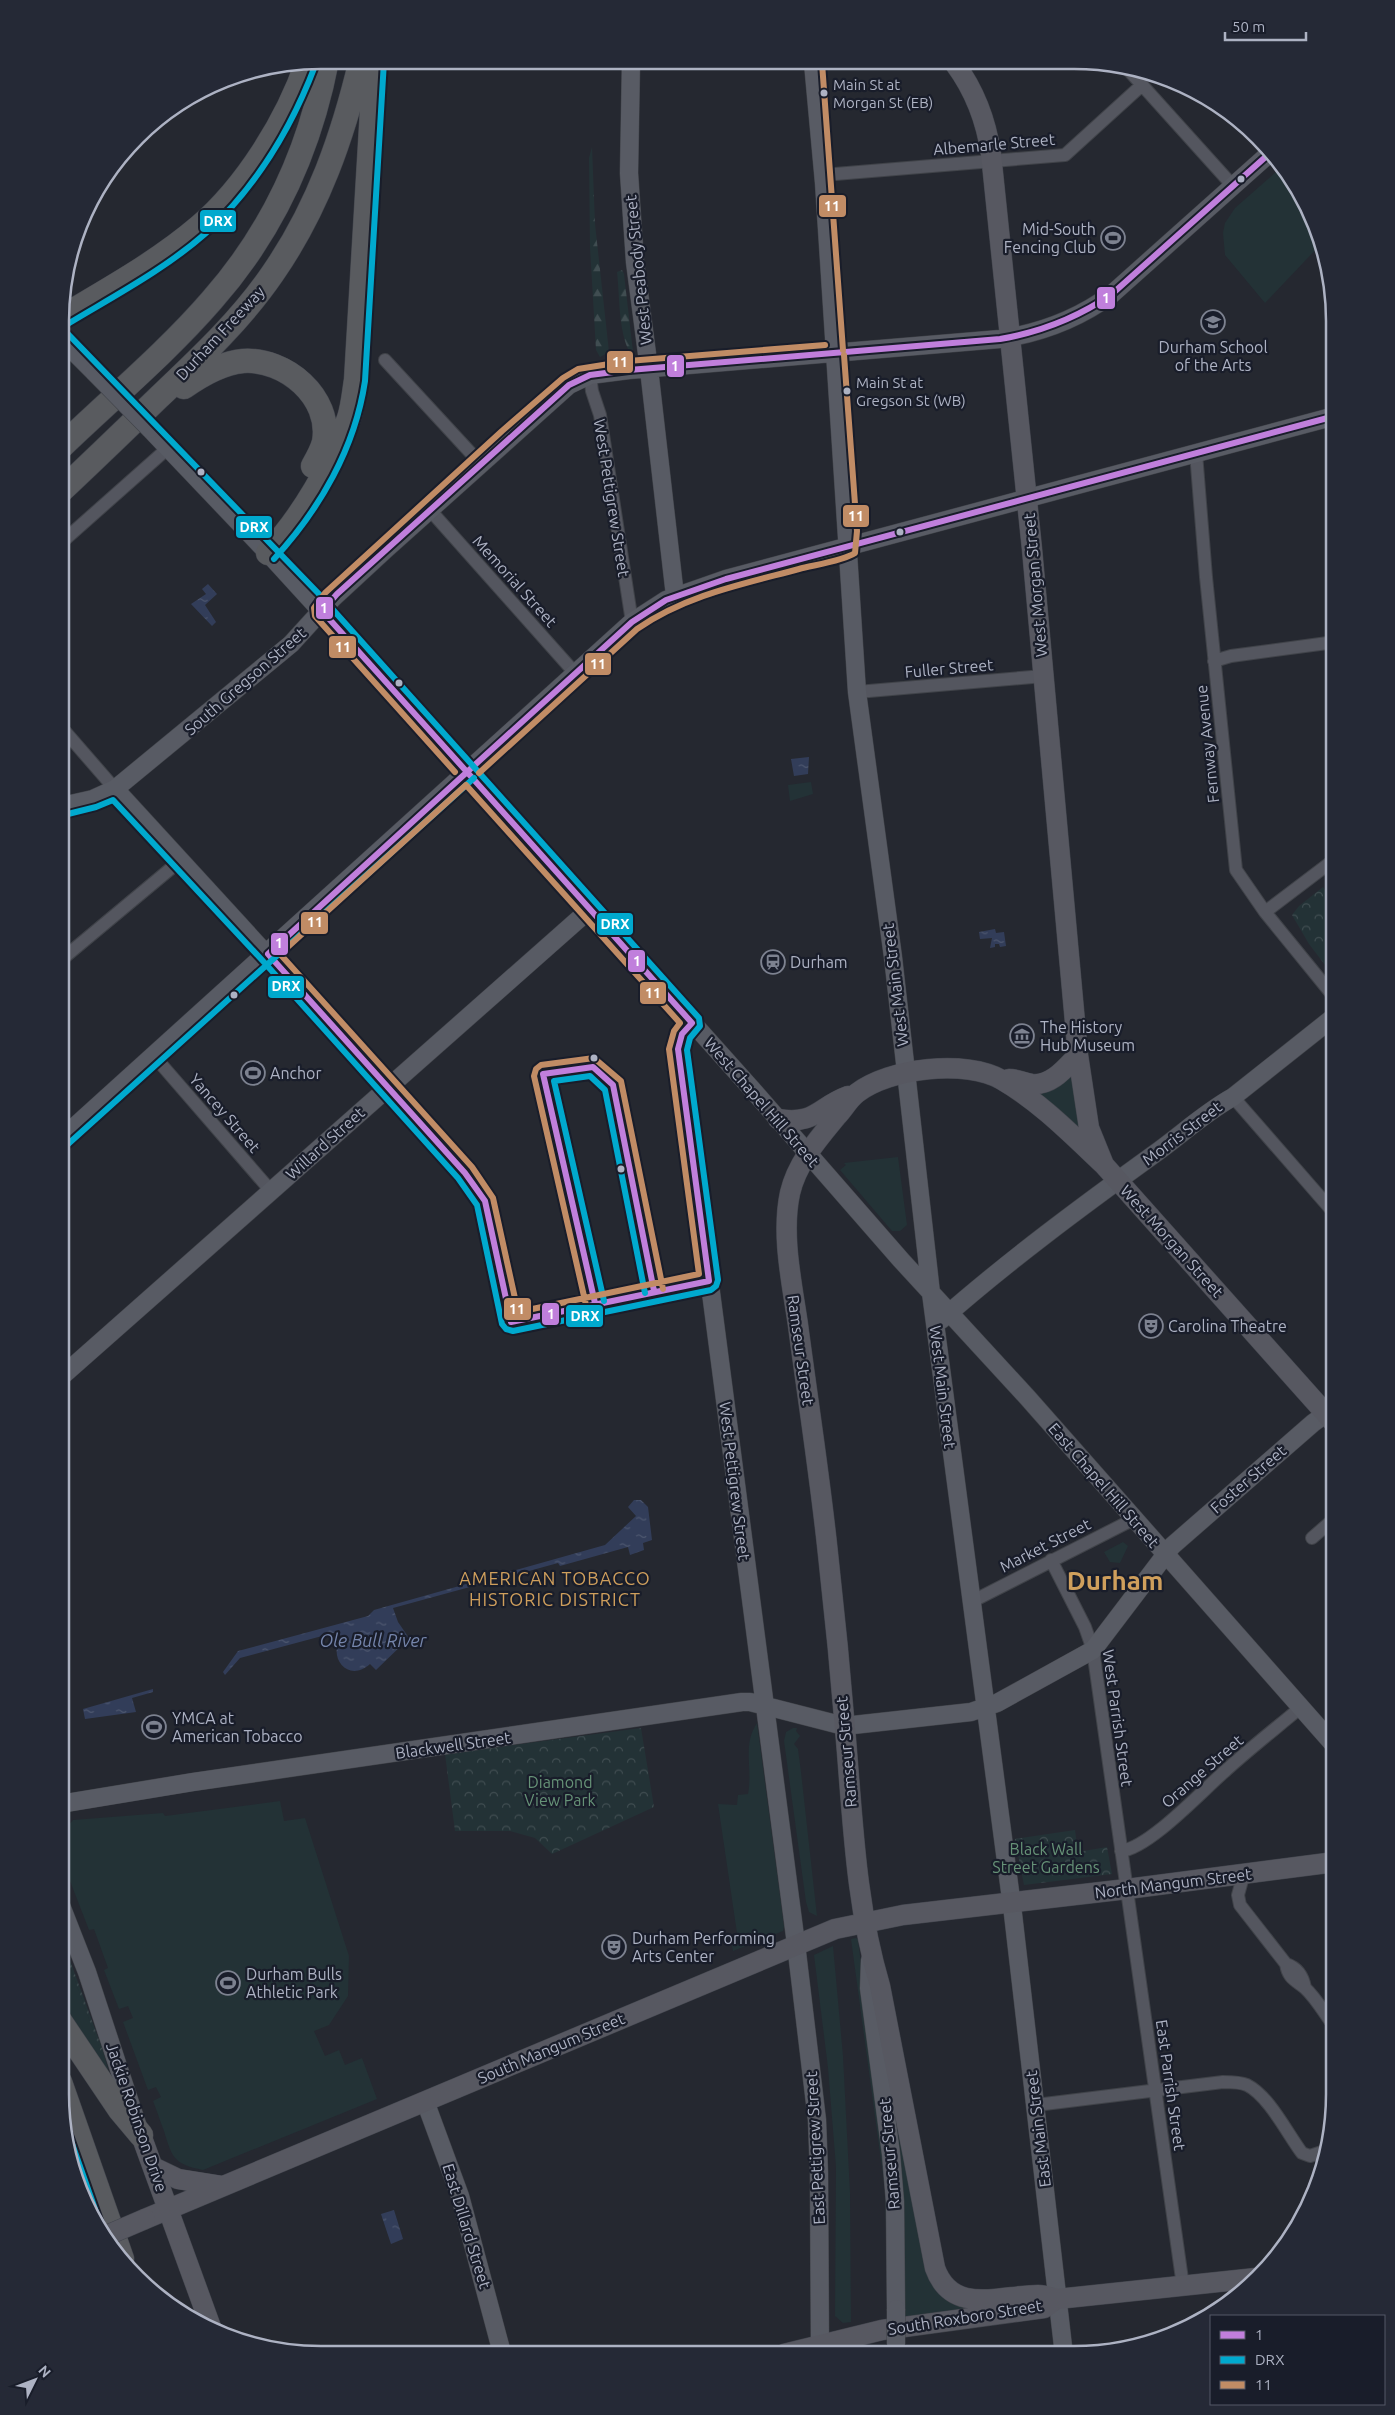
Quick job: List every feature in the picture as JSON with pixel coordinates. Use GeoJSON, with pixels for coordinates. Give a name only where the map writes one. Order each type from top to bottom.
{"type":"FeatureCollection","features":[{"type":"Feature","properties":{"kind":"highway"},"geometry":{"type":"LineString","coordinates":[[69,313],[114,286],[180,242],[224,204],[241,183],[270,139],[292,99],[304,69]]}},
{"type":"Feature","properties":{"kind":"highway","name":"Durham Freeway"},"geometry":{"type":"LineString","coordinates":[[69,439],[198,316],[232,277],[281,198],[298,161],[315,111],[325,69]]}},
{"type":"Feature","properties":{"kind":"highway","name":"Durham Freeway"},"geometry":{"type":"LineString","coordinates":[[69,483],[215,344],[264,287],[314,203],[332,162],[350,107],[359,69]]}},
{"type":"Feature","properties":{"kind":"highway"},"geometry":{"type":"LineString","coordinates":[[263,547],[282,539],[321,478],[342,439],[350,416],[356,380],[374,69]]}},
{"type":"Feature","properties":{"kind":"highway"},"geometry":{"type":"LineString","coordinates":[[159,397],[180,390],[223,366],[252,361],[282,369],[305,386],[312,396],[319,407],[324,430],[324,442],[319,455],[273,527],[263,547]]}},
{"type":"Feature","properties":{"kind":"highway"},"geometry":{"type":"LineString","coordinates":[[69,2034],[120,2110],[141,2135]]}},
{"type":"Feature","properties":{"kind":"highway"},"geometry":{"type":"LineString","coordinates":[[69,2108],[115,2240]]}},
{"type":"Feature","properties":{"kind":"main road","name":"West Peabody Street"},"geometry":{"type":"LineString","coordinates":[[631,69],[630,189],[635,262],[650,369],[675,596]]}},
{"type":"Feature","properties":{"kind":"main road","name":"West Main Street"},"geometry":{"type":"LineString","coordinates":[[814,69],[857,692],[893,957],[935,1326],[1011,1903]]}},
{"type":"Feature","properties":{"kind":"main road","name":"West Morgan Street"},"geometry":{"type":"LineString","coordinates":[[958,69],[980,108],[988,133],[992,161],[1027,498],[1078,1055],[1089,1128],[1111,1172],[1326,1408]]}},
{"type":"Feature","properties":{"kind":"main road","name":"South Gregson Street"},"geometry":{"type":"LineString","coordinates":[[69,804],[93,799],[115,788],[260,671],[291,644],[344,588],[480,463],[569,385],[590,375],[1011,337],[1046,330],[1100,303],[1266,157]]}},
{"type":"Feature","properties":{"kind":"main road","name":"West Chapel Hill Street"},"geometry":{"type":"LineString","coordinates":[[69,347],[150,429],[322,611],[778,1118],[931,1293]]}},
{"type":"Feature","properties":{"kind":"main road"},"geometry":{"type":"LineString","coordinates":[[69,1127],[154,1056],[268,954],[632,622],[675,596],[726,579],[1326,418]]}},
{"type":"Feature","properties":{"kind":"main road"},"geometry":{"type":"LineString","coordinates":[[115,788],[388,1087]]}},
{"type":"Feature","properties":{"kind":"main road","name":"Willard Street"},"geometry":{"type":"LineString","coordinates":[[69,1370],[589,910]]}},
{"type":"Feature","properties":{"kind":"main road","name":"West Pettigrew Street"},"geometry":{"type":"LineString","coordinates":[[692,1022],[680,1042],[679,1061],[796,1944]]}},
{"type":"Feature","properties":{"kind":"main road","name":"Morris Street"},"geometry":{"type":"LineString","coordinates":[[935,1326],[1111,1172],[1168,1145],[1218,1105],[1233,1097],[1326,1023]]}},
{"type":"Feature","properties":{"kind":"main road"},"geometry":{"type":"LineString","coordinates":[[1001,1079],[1017,1079],[1032,1084],[1044,1083],[1058,1075],[1078,1055]]}},
{"type":"Feature","properties":{"kind":"main road"},"geometry":{"type":"LineString","coordinates":[[778,1118],[793,1121],[812,1118],[836,1101],[855,1094],[877,1082],[906,1073],[948,1069],[978,1072],[1001,1079],[1031,1099],[1111,1172]]}},
{"type":"Feature","properties":{"kind":"main road","name":"Ramseur Street"},"geometry":{"type":"LineString","coordinates":[[855,1094],[820,1135],[795,1177],[790,1194],[788,1233],[792,1282],[828,1553],[852,1831],[871,1955],[869,1988],[893,2173],[896,2346]]}},
{"type":"Feature","properties":{"kind":"main road","name":"East Chapel Hill Street"},"geometry":{"type":"LineString","coordinates":[[931,1293],[1326,1737]]}},
{"type":"Feature","properties":{"kind":"main road","name":"Foster Street"},"geometry":{"type":"LineString","coordinates":[[1093,1650],[1172,1546],[1326,1420]]}},
{"type":"Feature","properties":{"kind":"main road"},"geometry":{"type":"LineString","coordinates":[[844,1726],[984,1709],[1093,1650]]}},
{"type":"Feature","properties":{"kind":"main road","name":"Blackwell Street"},"geometry":{"type":"LineString","coordinates":[[69,1803],[193,1782],[742,1702],[844,1726]]}},
{"type":"Feature","properties":{"kind":"main road","name":"North Mangum Street"},"geometry":{"type":"LineString","coordinates":[[1011,1903],[1326,1863]]}},
{"type":"Feature","properties":{"kind":"main road","name":"South Mangum Street"},"geometry":{"type":"LineString","coordinates":[[111,2234],[834,1929],[865,1922],[1011,1903]]}},
{"type":"Feature","properties":{"kind":"main road","name":"East Main Street"},"geometry":{"type":"LineString","coordinates":[[1011,1903],[1063,2346]]}},
{"type":"Feature","properties":{"kind":"main road","name":"Jackie Robinson Drive"},"geometry":{"type":"LineString","coordinates":[[69,1927],[87,1972],[141,2135],[208,2320]]}},
{"type":"Feature","properties":{"kind":"main road","name":"East Pettigrew Street"},"geometry":{"type":"LineString","coordinates":[[796,1944],[817,2120],[820,2346]]}},
{"type":"Feature","properties":{"kind":"main road"},"geometry":{"type":"LineString","coordinates":[[871,1955],[880,1986],[935,2268],[939,2278],[956,2294],[971,2299],[984,2300],[1040,2294],[1057,2299],[1246,2279]]}},
{"type":"Feature","properties":{"kind":"main road","name":"East Dillard Street"},"geometry":{"type":"LineString","coordinates":[[425,2101],[460,2196],[500,2346]]}},
{"type":"Feature","properties":{"kind":"main road"},"geometry":{"type":"LineString","coordinates":[[153,2167],[178,2179],[222,2186]]}},
{"type":"Feature","properties":{"kind":"main road","name":"South Roxboro Street"},"geometry":{"type":"LineString","coordinates":[[830,2346],[882,2330],[1044,2308],[1057,2299]]}},
{"type":"Feature","properties":{"kind":"street"},"geometry":{"type":"LineString","coordinates":[[1134,76],[1233,186]]}},
{"type":"Feature","properties":{"kind":"street","name":"Albemarle Street"},"geometry":{"type":"LineString","coordinates":[[823,175],[1065,155],[1142,85]]}},
{"type":"Feature","properties":{"kind":"street"},"geometry":{"type":"LineString","coordinates":[[385,360],[480,463]]}},
{"type":"Feature","properties":{"kind":"street","name":"West Pettigrew Street"},"geometry":{"type":"LineString","coordinates":[[590,375],[592,391],[600,415],[632,622]]}},
{"type":"Feature","properties":{"kind":"street"},"geometry":{"type":"LineString","coordinates":[[69,536],[168,448]]}},
{"type":"Feature","properties":{"kind":"street","name":"Fernway Avenue"},"geometry":{"type":"LineString","coordinates":[[1196,452],[1214,661],[1236,870],[1265,912],[1326,987]]}},
{"type":"Feature","properties":{"kind":"street","name":"Memorial Street"},"geometry":{"type":"LineString","coordinates":[[430,510],[575,673]]}},
{"type":"Feature","properties":{"kind":"street"},"geometry":{"type":"LineString","coordinates":[[1214,661],[1230,656],[1326,643]]}},
{"type":"Feature","properties":{"kind":"street","name":"Fuller Street"},"geometry":{"type":"LineString","coordinates":[[857,692],[1044,676]]}},
{"type":"Feature","properties":{"kind":"street"},"geometry":{"type":"LineString","coordinates":[[69,736],[115,788]]}},
{"type":"Feature","properties":{"kind":"street"},"geometry":{"type":"LineString","coordinates":[[69,953],[181,860]]}},
{"type":"Feature","properties":{"kind":"street"},"geometry":{"type":"LineString","coordinates":[[1265,912],[1326,866]]}},
{"type":"Feature","properties":{"kind":"street","name":"Yancey Street"},"geometry":{"type":"LineString","coordinates":[[154,1056],[271,1191]]}},
{"type":"Feature","properties":{"kind":"street"},"geometry":{"type":"LineString","coordinates":[[388,1087],[465,1173],[486,1201],[511,1322]]}},
{"type":"Feature","properties":{"kind":"street"},"geometry":{"type":"LineString","coordinates":[[1233,1097],[1326,1204]]}},
{"type":"Feature","properties":{"kind":"street","name":"Market Street"},"geometry":{"type":"LineString","coordinates":[[971,1602],[1134,1519]]}},
{"type":"Feature","properties":{"kind":"street"},"geometry":{"type":"LineString","coordinates":[[1312,1538],[1326,1526]]}},
{"type":"Feature","properties":{"kind":"street","name":"West Parrish Street"},"geometry":{"type":"LineString","coordinates":[[1051,1560],[1085,1627],[1093,1650],[1127,1889]]}},
{"type":"Feature","properties":{"kind":"street","name":"Orange Street"},"geometry":{"type":"LineString","coordinates":[[1121,1852],[1133,1849],[1155,1834],[1222,1773],[1300,1708]]}},
{"type":"Feature","properties":{"kind":"street"},"geometry":{"type":"LineString","coordinates":[[1244,1874],[1238,1895],[1240,1906],[1286,1964],[1294,1967],[1304,1979],[1305,1988],[1326,2016]]}},
{"type":"Feature","properties":{"kind":"street","name":"East Parrish Street"},"geometry":{"type":"LineString","coordinates":[[1127,1889],[1183,2286]]}},
{"type":"Feature","properties":{"kind":"street"},"geometry":{"type":"LineString","coordinates":[[1036,2105],[1223,2082],[1241,2083],[1248,2086],[1264,2099],[1305,2155],[1310,2156],[1319,2153]]}},
{"type":"Feature","properties":{"kind":"green space"},"geometry":{"type":"Polygon","coordinates":[[[592,147],[595,224],[609,352],[600,357],[596,350],[590,247],[589,158],[592,147]]]}},
{"type":"Feature","properties":{"kind":"green space"},"geometry":{"type":"Polygon","coordinates":[[[1276,172],[1293,195],[1313,239],[1316,249],[1265,303],[1225,255],[1223,233],[1225,223],[1235,208],[1276,172]]]}},
{"type":"Feature","properties":{"kind":"green space"},"geometry":{"type":"Polygon","coordinates":[[[622,270],[633,352],[630,353],[623,334],[620,313],[617,272],[622,270]]]}},
{"type":"Feature","properties":{"kind":"green space"},"geometry":{"type":"Polygon","coordinates":[[[811,782],[813,794],[790,801],[788,785],[811,782]]]}},
{"type":"Feature","properties":{"kind":"green space"},"geometry":{"type":"Polygon","coordinates":[[[1323,887],[1326,891],[1326,966],[1309,944],[1292,915],[1299,906],[1323,887]]]}},
{"type":"Feature","properties":{"kind":"green space"},"geometry":{"type":"Polygon","coordinates":[[[1070,1067],[1079,1125],[1077,1127],[1033,1089],[1070,1067]]]}},
{"type":"Feature","properties":{"kind":"green space"},"geometry":{"type":"Polygon","coordinates":[[[898,1157],[907,1225],[900,1231],[892,1231],[840,1170],[846,1165],[844,1163],[898,1157]]]}},
{"type":"Feature","properties":{"kind":"green space"},"geometry":{"type":"Polygon","coordinates":[[[1123,1542],[1128,1546],[1120,1563],[1110,1562],[1104,1552],[1123,1542]]]}},
{"type":"Feature","properties":{"kind":"green space"},"geometry":{"type":"Polygon","coordinates":[[[757,1723],[784,1926],[783,1931],[733,1951],[731,1942],[738,1940],[718,1804],[737,1805],[738,1795],[748,1794],[750,1740],[757,1723]]]}},
{"type":"Feature","properties":{"kind":"green space","name":"Diamond View Park"},"geometry":{"type":"Polygon","coordinates":[[[641,1728],[654,1807],[552,1854],[535,1838],[510,1831],[455,1831],[445,1754],[641,1728]]]}},
{"type":"Feature","properties":{"kind":"green space"},"geometry":{"type":"Polygon","coordinates":[[[797,1728],[796,1731],[800,1736],[794,1744],[798,1749],[817,1916],[809,1912],[806,1902],[784,1741],[786,1732],[797,1728]]]}},
{"type":"Feature","properties":{"kind":"green space","name":"Durham Bulls Athletic Park"},"geometry":{"type":"Polygon","coordinates":[[[280,1801],[284,1821],[305,1818],[349,1956],[348,1996],[329,2025],[314,2031],[325,2056],[339,2050],[345,2065],[362,2058],[377,2099],[203,2170],[180,2162],[175,2158],[169,2147],[153,2101],[161,2097],[156,2087],[148,2090],[123,2022],[133,2018],[128,2006],[119,2009],[104,1970],[108,1968],[94,1929],[89,1930],[69,1878],[69,1825],[73,1820],[163,1813],[165,1816],[280,1801]]]}},
{"type":"Feature","properties":{"kind":"green space","name":"Black Wall Street Gardens"},"geometry":{"type":"Polygon","coordinates":[[[1075,1830],[1078,1852],[1107,1847],[1112,1874],[1024,1885],[1015,1839],[1075,1830]]]}},
{"type":"Feature","properties":{"kind":"green space"},"geometry":{"type":"Polygon","coordinates":[[[856,1938],[858,1940],[884,2148],[889,2206],[888,2310],[885,2190],[851,1939],[856,1938]]]}},
{"type":"Feature","properties":{"kind":"green space"},"geometry":{"type":"Polygon","coordinates":[[[833,1946],[843,2056],[850,2193],[851,2322],[843,2323],[835,2316],[836,2167],[828,2068],[814,1955],[833,1946]]]}},
{"type":"Feature","properties":{"kind":"green space"},"geometry":{"type":"Polygon","coordinates":[[[69,1958],[103,2051],[101,2052],[69,1964],[69,1958]]]}},
{"type":"Feature","properties":{"kind":"green space"},"geometry":{"type":"Polygon","coordinates":[[[69,1964],[101,2051],[103,2051],[112,2083],[69,2024],[69,1964]]]}},
{"type":"Feature","properties":{"kind":"green space"},"geometry":{"type":"Polygon","coordinates":[[[893,2102],[935,2286],[1037,2302],[903,2317],[893,2102]]]}},
{"type":"Feature","properties":{"kind":"water"},"geometry":{"type":"Polygon","coordinates":[[[208,584],[217,594],[205,605],[216,622],[212,626],[191,604],[206,594],[202,589],[208,584]]]}},
{"type":"Feature","properties":{"kind":"water"},"geometry":{"type":"Polygon","coordinates":[[[809,757],[808,774],[794,776],[791,759],[809,757]]]}},
{"type":"Feature","properties":{"kind":"water"},"geometry":{"type":"Polygon","coordinates":[[[995,929],[996,933],[1004,932],[1006,946],[1000,947],[999,944],[995,944],[995,947],[990,948],[992,938],[980,939],[979,932],[995,929]]]}},
{"type":"Feature","properties":{"kind":"water","name":"Ole Bull River"},"geometry":{"type":"Polygon","coordinates":[[[634,1500],[641,1500],[648,1507],[652,1540],[643,1543],[644,1550],[630,1555],[628,1547],[560,1566],[558,1563],[393,1608],[398,1622],[409,1638],[376,1670],[370,1664],[355,1671],[348,1670],[342,1666],[338,1660],[337,1653],[337,1645],[341,1636],[337,1632],[240,1658],[225,1675],[223,1672],[238,1651],[368,1616],[374,1610],[605,1545],[636,1516],[628,1507],[634,1500]]]}},
{"type":"Feature","properties":{"kind":"water"},"geometry":{"type":"Polygon","coordinates":[[[153,1689],[153,1692],[132,1698],[136,1712],[85,1719],[83,1709],[153,1689]]]}},
{"type":"Feature","properties":{"kind":"water"},"geometry":{"type":"Polygon","coordinates":[[[394,2210],[403,2239],[391,2244],[381,2214],[394,2210]]]}},
{"type":"Feature","properties":{"kind":"transit line","name":"DRX"},"geometry":{"type":"LineString","coordinates":[[69,323],[173,259],[206,233],[224,215],[256,177],[270,156],[295,112],[314,69]]}},
{"type":"Feature","properties":{"kind":"transit line","name":"DRX"},"geometry":{"type":"LineString","coordinates":[[274,559],[306,520],[333,476],[344,454],[360,406],[365,381],[384,69]]}},
{"type":"Feature","properties":{"kind":"transit line","name":"11"},"geometry":{"type":"LineString","coordinates":[[822,69],[843,350]]}},
{"type":"Feature","properties":{"kind":"transit line","name":"1"},"geometry":{"type":"LineString","coordinates":[[467,772],[322,611],[337,594],[569,385],[590,375],[629,370],[1000,339],[1044,328],[1072,317],[1112,294],[1266,157]]}},
{"type":"Feature","properties":{"kind":"transit line","name":"DRX"},"geometry":{"type":"LineString","coordinates":[[69,335],[318,593],[699,1018],[700,1026],[690,1038],[687,1050],[718,1280],[716,1286],[711,1290],[513,1331],[506,1329],[502,1324],[477,1205],[458,1178],[262,960],[113,800],[96,807],[69,814]]}},
{"type":"Feature","properties":{"kind":"transit line","name":"11"},"geometry":{"type":"LineString","coordinates":[[455,772],[315,616],[314,608],[325,593],[502,431],[563,378],[578,369],[628,361],[825,345]]}},
{"type":"Feature","properties":{"kind":"transit line","name":"11"},"geometry":{"type":"LineString","coordinates":[[479,773],[637,629],[656,617],[675,607],[715,592],[836,561],[855,553],[857,531],[844,355]]}},
{"type":"Feature","properties":{"kind":"transit line","name":"1"},"geometry":{"type":"LineString","coordinates":[[467,772],[632,622],[666,600],[726,579],[1326,418]]}},
{"type":"Feature","properties":{"kind":"transit line","name":"1"},"geometry":{"type":"LineString","coordinates":[[467,772],[692,1023],[682,1034],[678,1049],[709,1281],[511,1322],[485,1201],[465,1173],[268,954],[467,772]]}},
{"type":"Feature","properties":{"kind":"transit line","name":"DRX"},"geometry":{"type":"LineString","coordinates":[[69,1143],[474,778]]}},
{"type":"Feature","properties":{"kind":"transit line","name":"11"},"geometry":{"type":"LineString","coordinates":[[466,785],[680,1023],[674,1031],[669,1049],[699,1274],[518,1312],[493,1198],[472,1167],[280,954],[466,785]]}},
{"type":"Feature","properties":{"kind":"transit line","name":"11"},"geometry":{"type":"LineString","coordinates":[[586,1305],[534,1076],[536,1069],[541,1065],[594,1058],[621,1081],[663,1289]]}},
{"type":"Feature","properties":{"kind":"transit line","name":"1"},"geometry":{"type":"LineString","coordinates":[[595,1303],[543,1074],[593,1067],[613,1085],[654,1291]]}},
{"type":"Feature","properties":{"kind":"transit line","name":"DRX"},"geometry":{"type":"LineString","coordinates":[[604,1301],[554,1081],[590,1076],[605,1090],[645,1293]]}},
{"type":"Feature","properties":{"kind":"transit line","name":"DRX"},"geometry":{"type":"LineString","coordinates":[[76,2155],[91,2197]]}},
{"type":"Feature","properties":{"kind":"place","name":"Main St at Morgan St (EB)"},"geometry":{"type":"Point","coordinates":[824,93]}},
{"type":"Feature","properties":{"kind":"place","name":"Mid-South Fencing Club"},"geometry":{"type":"Point","coordinates":[1113,238]}},
{"type":"Feature","properties":{"kind":"place","name":"Durham School of the Arts"},"geometry":{"type":"Point","coordinates":[1213,322]}},
{"type":"Feature","properties":{"kind":"place","name":"Main St at Gregson St (WB)"},"geometry":{"type":"Point","coordinates":[847,391]}},
{"type":"Feature","properties":{"kind":"place","name":"Durham"},"geometry":{"type":"Point","coordinates":[773,962]}},
{"type":"Feature","properties":{"kind":"place","name":"The History Hub Museum"},"geometry":{"type":"Point","coordinates":[1022,1036]}},
{"type":"Feature","properties":{"kind":"place","name":"Anchor"},"geometry":{"type":"Point","coordinates":[253,1073]}},
{"type":"Feature","properties":{"kind":"place","name":"Carolina Theatre"},"geometry":{"type":"Point","coordinates":[1151,1326]}},
{"type":"Feature","properties":{"kind":"place","name":"YMCA at American Tobacco"},"geometry":{"type":"Point","coordinates":[154,1727]}},
{"type":"Feature","properties":{"kind":"place","name":"Durham Performing Arts Center"},"geometry":{"type":"Point","coordinates":[614,1947]}},
{"type":"Feature","properties":{"kind":"place","name":"Durham Bulls Athletic Park"},"geometry":{"type":"Point","coordinates":[228,1983]}},
{"type":"Feature","properties":{"kind":"district","name":"Durham"},"geometry":{"type":"Point","coordinates":[1115,1580]}},
{"type":"Feature","properties":{"kind":"district","name":"AMERICAN TOBACCO HISTORIC DISTRICT"},"geometry":{"type":"Point","coordinates":[555,1588]}}]}
